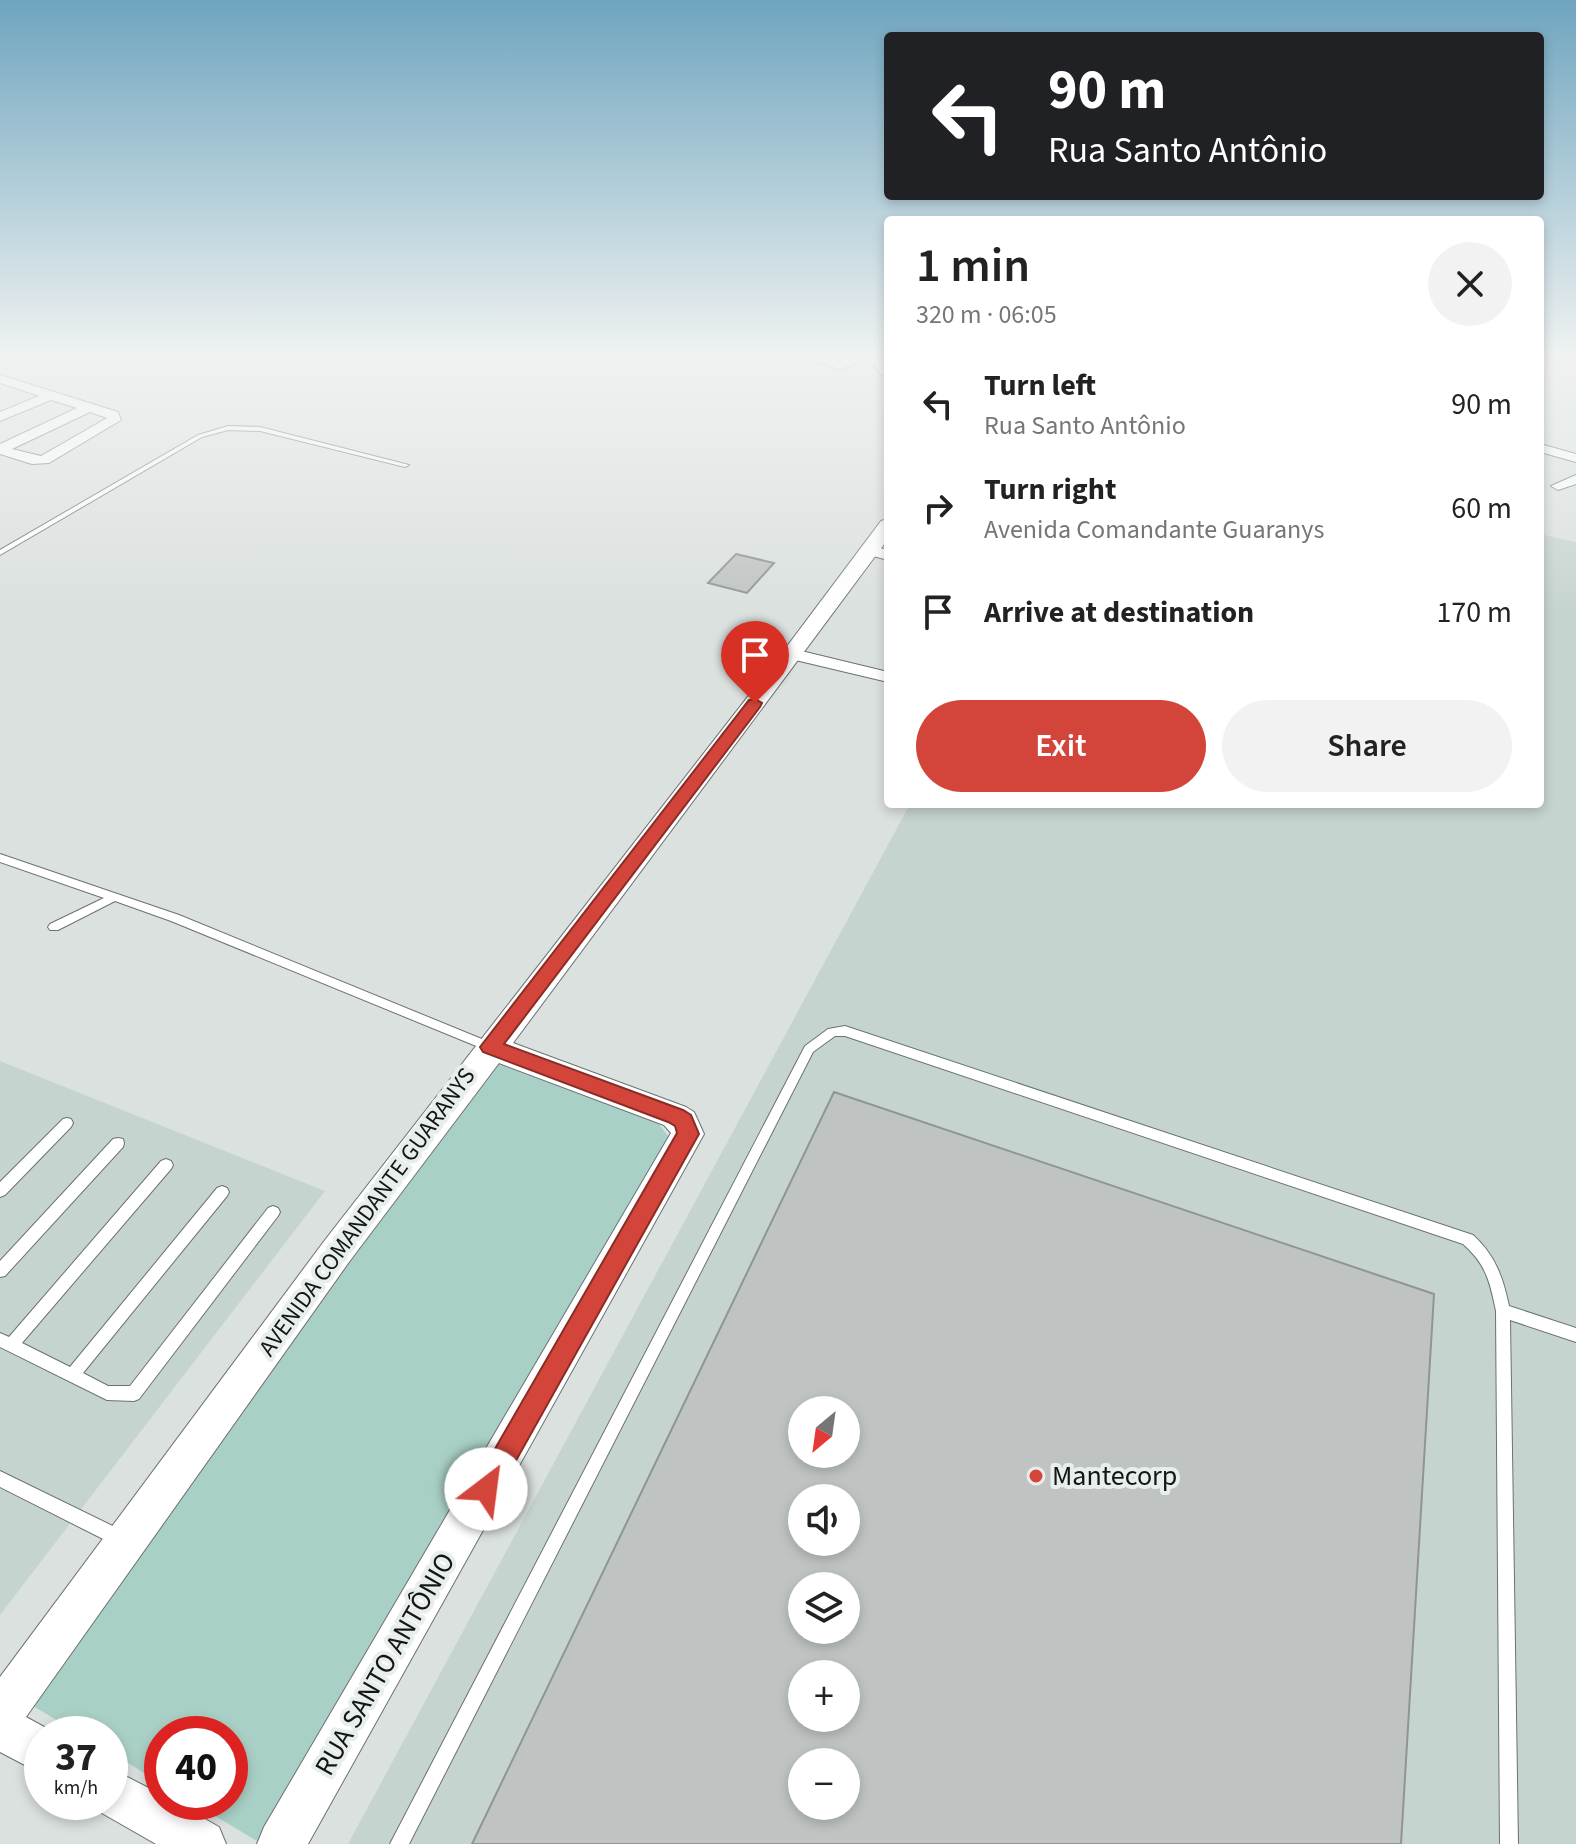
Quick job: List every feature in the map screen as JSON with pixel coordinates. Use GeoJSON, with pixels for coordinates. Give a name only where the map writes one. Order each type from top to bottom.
{"type":"FeatureCollection","features":[{"type":"Feature","properties":{"kind":"street"},"geometry":{"type":"LineString","coordinates":[[0,449],[19,440]]}},
{"type":"Feature","properties":{"kind":"street"},"geometry":{"type":"LineString","coordinates":[[0,449],[32,460],[44,460],[79,440]]}},
{"type":"Feature","properties":{"kind":"street"},"geometry":{"type":"LineString","coordinates":[[1544,449],[1576,458]]}},
{"type":"Feature","properties":{"kind":"street"},"geometry":{"type":"LineString","coordinates":[[1558,486],[1576,479]]}},
{"type":"Feature","properties":{"kind":"street","name":"AVENIDA COMANDANTE GUARANYS"},"geometry":{"type":"LineString","coordinates":[[0,1715],[337,1251],[490,1047],[793,654],[878,553]]}},
{"type":"Feature","properties":{"kind":"street"},"geometry":{"type":"LineString","coordinates":[[793,654],[884,676]]}},
{"type":"Feature","properties":{"kind":"street","name":"RUA SANTO ANTÔNIO"},"geometry":{"type":"LineString","coordinates":[[281,1844],[688,1134],[683,1121],[675,1116],[490,1047]]}},
{"type":"Feature","properties":{"kind":"street"},"geometry":{"type":"LineString","coordinates":[[0,1727],[24,1741]]}},
{"type":"Feature","properties":{"kind":"street"},"geometry":{"type":"LineString","coordinates":[[128,1801],[202,1844]]}},
{"type":"Feature","properties":{"kind":"lane"},"geometry":{"type":"LineString","coordinates":[[0,553],[193,440]]}},
{"type":"Feature","properties":{"kind":"lane"},"geometry":{"type":"LineString","coordinates":[[305,440],[405,465]]}},
{"type":"Feature","properties":{"kind":"lane"},"geometry":{"type":"LineString","coordinates":[[0,858],[175,918],[490,1047]]}},
{"type":"Feature","properties":{"kind":"lane"},"geometry":{"type":"LineString","coordinates":[[54,927],[114,897]]}},
{"type":"Feature","properties":{"kind":"lane"},"geometry":{"type":"LineString","coordinates":[[399,1844],[809,1049],[832,1032],[845,1031],[1468,1239],[1485,1253],[1494,1270],[1503,1311],[1509,1844]]}},
{"type":"Feature","properties":{"kind":"lane"},"geometry":{"type":"LineString","coordinates":[[0,1191],[67,1123]]}},
{"type":"Feature","properties":{"kind":"lane"},"geometry":{"type":"LineString","coordinates":[[0,1271],[118,1143]]}},
{"type":"Feature","properties":{"kind":"lane"},"geometry":{"type":"LineString","coordinates":[[166,1165],[6,1342],[107,1393],[134,1394],[273,1212]]}},
{"type":"Feature","properties":{"kind":"lane"},"geometry":{"type":"LineString","coordinates":[[73,1374],[222,1192]]}},
{"type":"Feature","properties":{"kind":"lane"},"geometry":{"type":"LineString","coordinates":[[1503,1311],[1576,1335]]}},
{"type":"Feature","properties":{"kind":"lane"},"geometry":{"type":"LineString","coordinates":[[0,1479],[127,1542]]}},
{"type":"Feature","properties":{"kind":"shaded area"},"geometry":{"type":"Polygon","coordinates":[[[1544,535],[1576,542],[1576,1844],[348,1844],[908,808],[1544,808],[1544,535]]]}},
{"type":"Feature","properties":{"kind":"shaded area"},"geometry":{"type":"Polygon","coordinates":[[[0,1061],[325,1191],[0,1615],[0,1061]]]}},
{"type":"Feature","properties":{"kind":"green space"},"geometry":{"type":"Polygon","coordinates":[[[490,1049],[648,1109],[676,1147],[260,1843],[222,1820],[248,1820],[248,1716],[144,1716],[144,1773],[128,1763],[128,1716],[50,1716],[23,1700],[490,1049]]]}},
{"type":"Feature","properties":{"kind":"building"},"geometry":{"type":"Polygon","coordinates":[[[736,554],[774,563],[747,593],[708,583],[736,554]]]}},
{"type":"Feature","properties":{"kind":"building","name":"Mantecorp"},"geometry":{"type":"Polygon","coordinates":[[[834,1092],[1434,1294],[1401,1844],[472,1844],[834,1092]]]}},
{"type":"Feature","properties":{"kind":"place","name":"Mantecorp"},"geometry":{"type":"Point","coordinates":[1036,1476]}},
{"type":"Feature","properties":{"kind":"route"},"geometry":{"type":"LineString","coordinates":[[486,1489],[662,1185],[688,1134],[683,1121],[675,1116],[490,1047],[755,703]]}}]}
